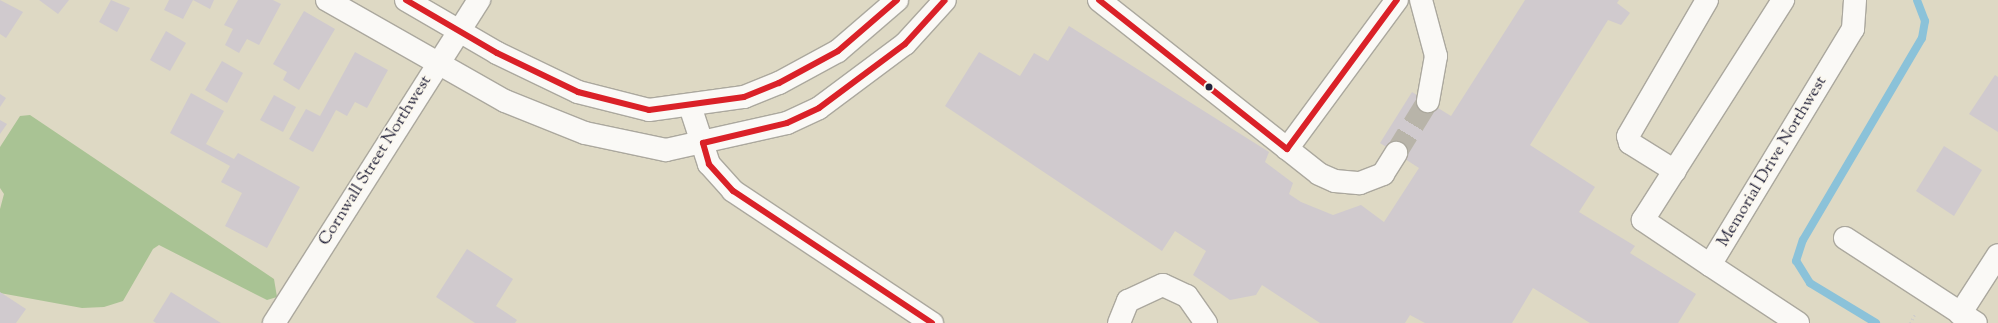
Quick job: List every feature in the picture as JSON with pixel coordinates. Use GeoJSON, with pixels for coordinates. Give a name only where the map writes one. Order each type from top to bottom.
{"type":"FeatureCollection","features":[{"type":"Feature","properties":{"kind":"street"},"geometry":{"type":"LineString","coordinates":[[327,0],[437,64],[505,101],[585,133],[666,150],[703,143],[787,123],[819,108],[905,44],[945,0]]}},
{"type":"Feature","properties":{"kind":"street"},"geometry":{"type":"LineString","coordinates":[[406,0],[457,31],[578,92],[649,110],[744,98],[810,69],[838,52],[897,0]]}},
{"type":"Feature","properties":{"kind":"street","name":"Cornwall Street Northwest"},"geometry":{"type":"LineString","coordinates":[[274,323],[457,31],[479,0]]}},
{"type":"Feature","properties":{"kind":"street"},"geometry":{"type":"LineString","coordinates":[[1099,0],[1319,174],[1335,181],[1360,183],[1383,174],[1396,153]]}},
{"type":"Feature","properties":{"kind":"street"},"geometry":{"type":"LineString","coordinates":[[1287,149],[1397,0]]}},
{"type":"Feature","properties":{"kind":"street"},"geometry":{"type":"LineString","coordinates":[[1421,0],[1436,56],[1428,102]]}},
{"type":"Feature","properties":{"kind":"street"},"geometry":{"type":"LineString","coordinates":[[1675,170],[1630,143],[1628,136],[1707,0]]}},
{"type":"Feature","properties":{"kind":"street"},"geometry":{"type":"LineString","coordinates":[[1710,265],[1643,220],[1783,0]]}},
{"type":"Feature","properties":{"kind":"street","name":"Memorial Drive Northwest"},"geometry":{"type":"LineString","coordinates":[[1798,323],[1710,265],[1853,29],[1855,0]]}},
{"type":"Feature","properties":{"kind":"street"},"geometry":{"type":"LineString","coordinates":[[690,106],[709,164],[733,191],[932,323]]}},
{"type":"Feature","properties":{"kind":"street"},"geometry":{"type":"LineString","coordinates":[[1845,238],[1968,318],[1998,255]]}},
{"type":"Feature","properties":{"kind":"street"},"geometry":{"type":"LineString","coordinates":[[1119,323],[1128,301],[1163,284],[1187,296],[1206,323]]}},
{"type":"Feature","properties":{"kind":"green space"},"geometry":{"type":"Polygon","coordinates":[[[30,115],[274,279],[277,297],[267,300],[159,245],[153,249],[123,301],[104,307],[82,308],[0,293],[0,209],[4,194],[0,188],[0,147],[20,116],[30,115]]]}},
{"type":"Feature","properties":{"kind":"building"},"geometry":{"type":"Polygon","coordinates":[[[0,0],[23,12],[6,38],[0,34],[0,0]]]}},
{"type":"Feature","properties":{"kind":"building"},"geometry":{"type":"Polygon","coordinates":[[[39,0],[69,0],[58,14],[39,0]]]}},
{"type":"Feature","properties":{"kind":"building"},"geometry":{"type":"Polygon","coordinates":[[[111,0],[130,8],[117,32],[99,22],[111,0]]]}},
{"type":"Feature","properties":{"kind":"building"},"geometry":{"type":"Polygon","coordinates":[[[169,0],[193,0],[183,19],[164,10],[169,0]]]}},
{"type":"Feature","properties":{"kind":"building"},"geometry":{"type":"Polygon","coordinates":[[[193,0],[214,0],[210,9],[193,0]]]}},
{"type":"Feature","properties":{"kind":"building"},"geometry":{"type":"Polygon","coordinates":[[[238,0],[273,0],[281,4],[259,45],[247,39],[239,53],[225,45],[233,29],[224,25],[238,0]]]}},
{"type":"Feature","properties":{"kind":"building"},"geometry":{"type":"Polygon","coordinates":[[[1525,0],[1619,0],[1617,3],[1630,13],[1621,25],[1608,20],[1530,145],[1595,187],[1579,212],[1635,246],[1630,253],[1696,294],[1678,323],[1590,323],[1533,288],[1512,323],[1425,323],[1410,315],[1405,323],[1320,323],[1262,285],[1256,295],[1230,300],[1193,275],[1206,251],[1175,231],[1162,251],[945,106],[979,52],[1020,76],[1034,53],[1048,61],[1069,26],[1269,152],[1265,162],[1293,183],[1289,194],[1301,202],[1333,215],[1361,205],[1384,222],[1419,168],[1380,143],[1412,92],[1451,116],[1525,0]]]}},
{"type":"Feature","properties":{"kind":"building"},"geometry":{"type":"Polygon","coordinates":[[[304,11],[335,29],[299,90],[283,80],[287,72],[273,64],[304,11]]]}},
{"type":"Feature","properties":{"kind":"building"},"geometry":{"type":"Polygon","coordinates":[[[166,31],[186,43],[170,71],[150,60],[166,31]]]}},
{"type":"Feature","properties":{"kind":"building"},"geometry":{"type":"Polygon","coordinates":[[[355,52],[388,70],[367,108],[355,102],[347,116],[336,110],[313,152],[289,139],[306,109],[320,116],[355,52]]]}},
{"type":"Feature","properties":{"kind":"building"},"geometry":{"type":"Polygon","coordinates":[[[222,61],[243,73],[227,103],[205,90],[222,61]]]}},
{"type":"Feature","properties":{"kind":"building"},"geometry":{"type":"Polygon","coordinates":[[[1995,75],[1998,77],[1998,132],[1969,114],[1995,75]]]}},
{"type":"Feature","properties":{"kind":"building"},"geometry":{"type":"Polygon","coordinates":[[[191,93],[224,111],[206,144],[234,159],[238,153],[300,187],[267,248],[225,226],[242,193],[221,182],[230,166],[170,133],[191,93]]]}},
{"type":"Feature","properties":{"kind":"building"},"geometry":{"type":"Polygon","coordinates":[[[0,94],[6,98],[0,107],[0,94]]]}},
{"type":"Feature","properties":{"kind":"building"},"geometry":{"type":"Polygon","coordinates":[[[274,95],[296,107],[283,132],[260,120],[274,95]]]}},
{"type":"Feature","properties":{"kind":"building"},"geometry":{"type":"Polygon","coordinates":[[[0,120],[7,124],[0,134],[0,120]]]}},
{"type":"Feature","properties":{"kind":"building"},"geometry":{"type":"Polygon","coordinates":[[[1944,146],[1982,170],[1954,216],[1916,191],[1944,146]]]}},
{"type":"Feature","properties":{"kind":"building"},"geometry":{"type":"Polygon","coordinates":[[[467,249],[513,279],[496,306],[517,320],[515,323],[475,323],[436,297],[467,249]]]}},
{"type":"Feature","properties":{"kind":"building"},"geometry":{"type":"Polygon","coordinates":[[[0,292],[26,309],[16,323],[0,323],[0,292]]]}},
{"type":"Feature","properties":{"kind":"building"},"geometry":{"type":"Polygon","coordinates":[[[171,292],[221,323],[156,323],[153,321],[171,292]]]}},
{"type":"Feature","properties":{"kind":"waterway"},"geometry":{"type":"LineString","coordinates":[[1876,323],[1810,283],[1796,261],[1803,240],[1922,38],[1925,21],[1917,0]]}},
{"type":"Feature","properties":{"kind":"tunnel"},"geometry":{"type":"LineString","coordinates":[[1396,153],[1428,101]]}},
{"type":"Feature","properties":{"kind":"transit line"},"geometry":{"type":"LineString","coordinates":[[406,0],[497,53],[578,92],[649,110],[744,97],[779,83],[838,51],[897,0]]}},
{"type":"Feature","properties":{"kind":"transit line"},"geometry":{"type":"LineString","coordinates":[[932,323],[733,191],[709,164],[703,143],[787,123],[819,108],[905,44],[945,0]]}},
{"type":"Feature","properties":{"kind":"transit line"},"geometry":{"type":"LineString","coordinates":[[1099,0],[1287,149],[1397,0]]}}]}
